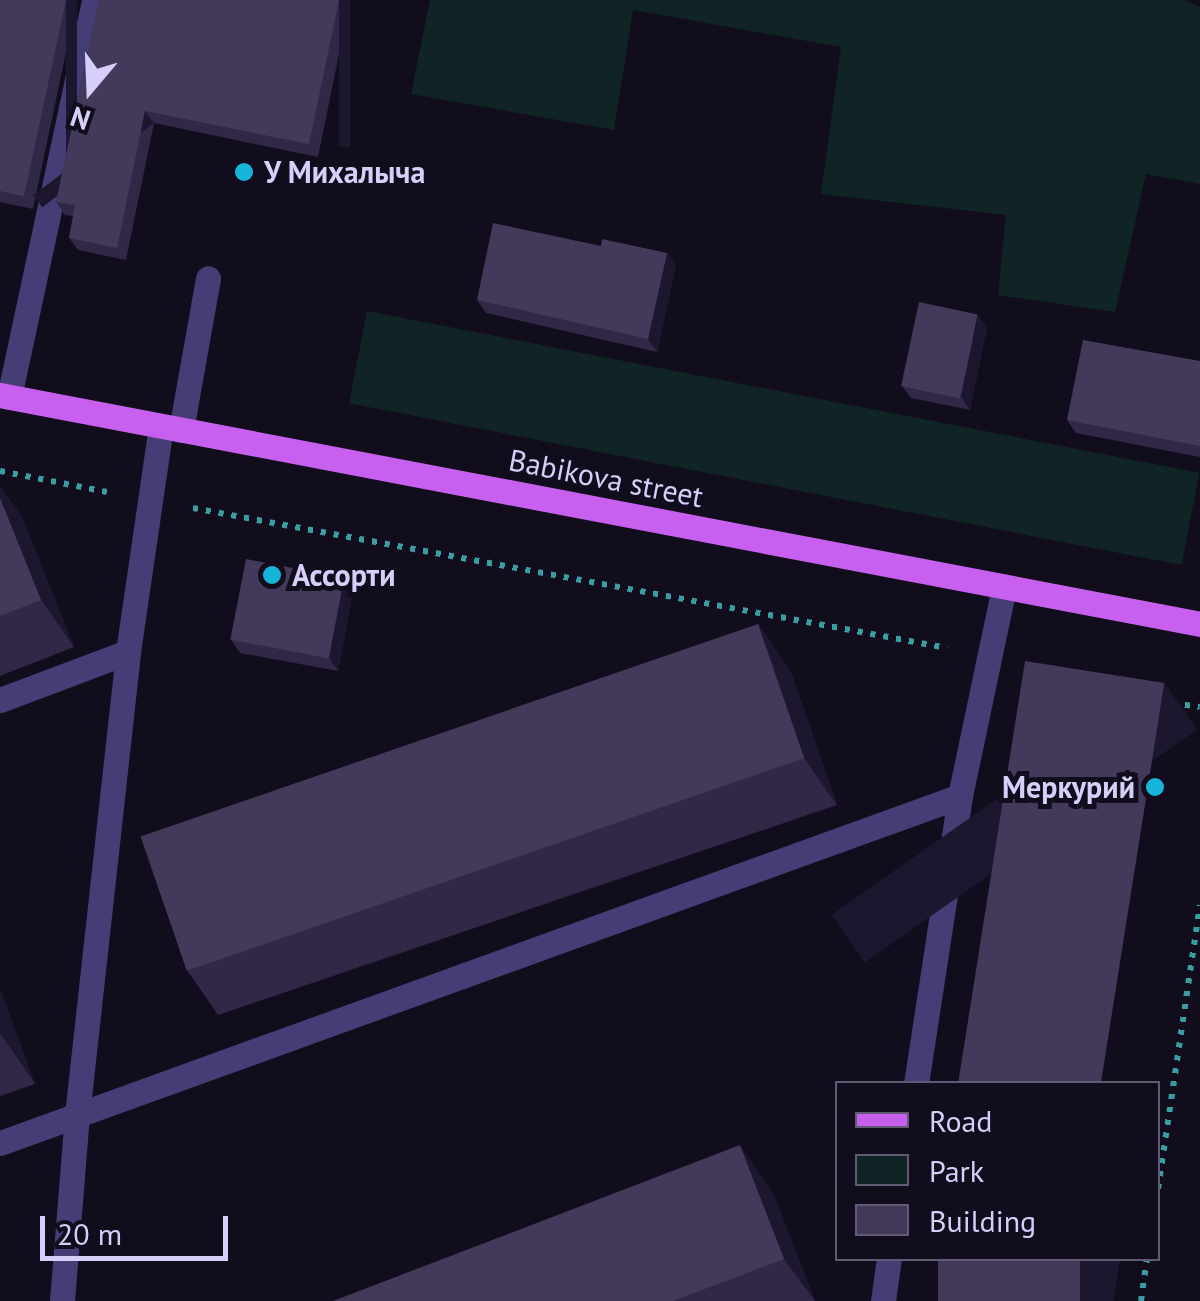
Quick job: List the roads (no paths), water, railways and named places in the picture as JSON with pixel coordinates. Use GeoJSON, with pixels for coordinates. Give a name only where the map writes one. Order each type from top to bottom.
{"type":"FeatureCollection","features":[{"type":"Feature","properties":{"kind":"main road","name":"Babikova street"},"geometry":{"type":"LineString","coordinates":[[5,396],[1200,624]]}},
{"type":"Feature","properties":{"kind":"lane"},"geometry":{"type":"LineString","coordinates":[[5,396],[94,0]]}},
{"type":"Feature","properties":{"kind":"lane"},"geometry":{"type":"LineString","coordinates":[[62,1301],[78,1115],[147,499],[170,428],[208,278]]}},
{"type":"Feature","properties":{"kind":"lane"},"geometry":{"type":"LineString","coordinates":[[916,1081],[960,796],[1004,587]]}},
{"type":"Feature","properties":{"kind":"lane"},"geometry":{"type":"LineString","coordinates":[[0,700],[128,652]]}},
{"type":"Feature","properties":{"kind":"lane"},"geometry":{"type":"LineString","coordinates":[[0,1143],[960,796]]}},
{"type":"Feature","properties":{"kind":"lane"},"geometry":{"type":"LineString","coordinates":[[883,1301],[890,1261]]}},
{"type":"Feature","properties":{"kind":"place","name":"У Михалыча"},"geometry":{"type":"Point","coordinates":[244,172]}},
{"type":"Feature","properties":{"kind":"place","name":"Ассорти"},"geometry":{"type":"Point","coordinates":[272,575]}},
{"type":"Feature","properties":{"kind":"place","name":"Меркурий"},"geometry":{"type":"Point","coordinates":[1155,787]}}]}
